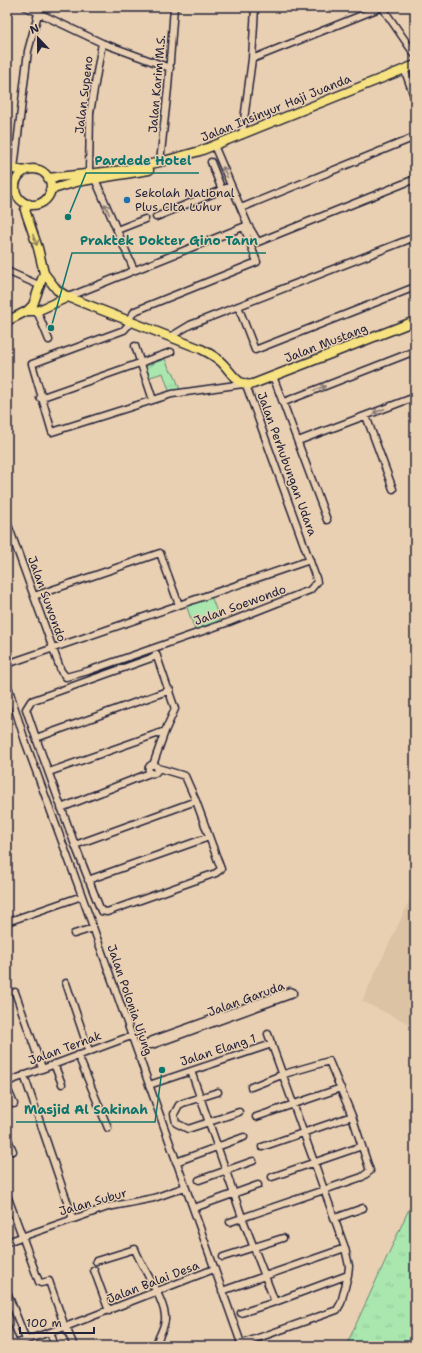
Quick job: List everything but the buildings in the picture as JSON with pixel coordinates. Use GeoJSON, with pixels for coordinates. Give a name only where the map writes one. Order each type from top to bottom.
{"type":"FeatureCollection","features":[{"type":"Feature","properties":{"kind":"main road","name":"Jalan Insinyur Haji Juanda"},"geometry":{"type":"LineString","coordinates":[[50,190],[92,177],[160,162],[200,151],[415,64]]}},
{"type":"Feature","properties":{"kind":"main road","name":"Jalan Insinyur Haji Juanda"},"geometry":{"type":"LineString","coordinates":[[48,178],[92,177],[167,166],[216,150],[415,70]]}},
{"type":"Feature","properties":{"kind":"main road"},"geometry":{"type":"LineString","coordinates":[[10,168],[25,171]]}},
{"type":"Feature","properties":{"kind":"main road"},"geometry":{"type":"LineString","coordinates":[[7,181],[21,200],[29,204],[40,203],[48,196],[50,190],[48,178],[45,174],[35,169],[25,171],[19,175],[15,182],[15,190]]}},
{"type":"Feature","properties":{"kind":"main road"},"geometry":{"type":"LineString","coordinates":[[7,320],[27,311],[33,305],[41,286],[44,273],[38,248],[25,210],[29,204]]}},
{"type":"Feature","properties":{"kind":"main road","name":"Jalan Perhubungan Udara"},"geometry":{"type":"LineString","coordinates":[[44,273],[57,290],[68,297],[201,349],[216,357],[245,385]]}},
{"type":"Feature","properties":{"kind":"main road"},"geometry":{"type":"LineString","coordinates":[[27,311],[37,311],[68,297]]}},
{"type":"Feature","properties":{"kind":"main road","name":"Jalan Mustang"},"geometry":{"type":"LineString","coordinates":[[245,385],[253,384],[415,321]]}},
{"type":"Feature","properties":{"kind":"street"},"geometry":{"type":"LineString","coordinates":[[26,7],[102,43],[170,68]]}},
{"type":"Feature","properties":{"kind":"street","name":"Jalan Karim M.S."},"geometry":{"type":"LineString","coordinates":[[160,162],[170,68],[174,7]]}},
{"type":"Feature","properties":{"kind":"street"},"geometry":{"type":"LineString","coordinates":[[242,134],[252,59],[255,7]]}},
{"type":"Feature","properties":{"kind":"street"},"geometry":{"type":"LineString","coordinates":[[252,59],[382,7],[415,55]]}},
{"type":"Feature","properties":{"kind":"street"},"geometry":{"type":"LineString","coordinates":[[10,168],[28,51],[38,14]]}},
{"type":"Feature","properties":{"kind":"street","name":"Jalan Supeno"},"geometry":{"type":"LineString","coordinates":[[102,43],[90,113],[92,177],[134,270]]}},
{"type":"Feature","properties":{"kind":"street"},"geometry":{"type":"LineString","coordinates":[[406,74],[415,99]]}},
{"type":"Feature","properties":{"kind":"street"},"geometry":{"type":"LineString","coordinates":[[240,208],[415,137]]}},
{"type":"Feature","properties":{"kind":"street"},"geometry":{"type":"LineString","coordinates":[[216,150],[240,208],[257,262],[135,311],[124,330],[31,365],[40,398],[52,432],[172,394],[245,385]]}},
{"type":"Feature","properties":{"kind":"street"},"geometry":{"type":"LineString","coordinates":[[211,162],[222,190]]}},
{"type":"Feature","properties":{"kind":"street"},"geometry":{"type":"LineString","coordinates":[[246,226],[257,241],[261,242],[415,179]]}},
{"type":"Feature","properties":{"kind":"street"},"geometry":{"type":"LineString","coordinates":[[156,217],[231,186]]}},
{"type":"Feature","properties":{"kind":"street"},"geometry":{"type":"LineString","coordinates":[[117,230],[145,219]]}},
{"type":"Feature","properties":{"kind":"street"},"geometry":{"type":"LineString","coordinates":[[68,297],[246,226]]}},
{"type":"Feature","properties":{"kind":"street"},"geometry":{"type":"LineString","coordinates":[[170,337],[190,325],[415,237]]}},
{"type":"Feature","properties":{"kind":"street"},"geometry":{"type":"LineString","coordinates":[[7,271],[41,286]]}},
{"type":"Feature","properties":{"kind":"street"},"geometry":{"type":"LineString","coordinates":[[238,306],[255,350],[415,287]]}},
{"type":"Feature","properties":{"kind":"street"},"geometry":{"type":"LineString","coordinates":[[37,311],[49,340]]}},
{"type":"Feature","properties":{"kind":"street"},"geometry":{"type":"LineString","coordinates":[[135,346],[153,400]]}},
{"type":"Feature","properties":{"kind":"street"},"geometry":{"type":"LineString","coordinates":[[284,402],[415,351]]}},
{"type":"Feature","properties":{"kind":"street"},"geometry":{"type":"LineString","coordinates":[[40,398],[171,352]]}},
{"type":"Feature","properties":{"kind":"street"},"geometry":{"type":"LineString","coordinates":[[273,376],[327,520]]}},
{"type":"Feature","properties":{"kind":"street","name":"Jalan Perhubungan Udara"},"geometry":{"type":"LineString","coordinates":[[245,385],[317,582]]}},
{"type":"Feature","properties":{"kind":"street"},"geometry":{"type":"LineString","coordinates":[[298,441],[415,397]]}},
{"type":"Feature","properties":{"kind":"street"},"geometry":{"type":"LineString","coordinates":[[366,416],[393,489]]}},
{"type":"Feature","properties":{"kind":"street","name":"Jalan Suwondo"},"geometry":{"type":"LineString","coordinates":[[7,522],[63,674],[66,677],[72,676]]}},
{"type":"Feature","properties":{"kind":"street"},"geometry":{"type":"LineString","coordinates":[[34,596],[160,553],[179,605]]}},
{"type":"Feature","properties":{"kind":"street"},"geometry":{"type":"LineString","coordinates":[[10,663],[310,560]]}},
{"type":"Feature","properties":{"kind":"street","name":"Jalan Soewondo"},"geometry":{"type":"LineString","coordinates":[[72,676],[229,622],[310,590],[317,582]]}},
{"type":"Feature","properties":{"kind":"street"},"geometry":{"type":"LineString","coordinates":[[154,648],[170,690],[175,709],[165,731],[155,766]]}},
{"type":"Feature","properties":{"kind":"street"},"geometry":{"type":"LineString","coordinates":[[61,808],[150,772],[149,769],[155,766],[185,776],[221,867],[216,873],[105,912],[100,910],[61,808],[26,709],[31,701],[158,656]]}},
{"type":"Feature","properties":{"kind":"street","name":"Jalan Polonia Ujung"},"geometry":{"type":"LineString","coordinates":[[7,684],[10,702],[82,896],[162,1124],[194,1208],[214,1270],[241,1345]]}},
{"type":"Feature","properties":{"kind":"street"},"geometry":{"type":"LineString","coordinates":[[36,738],[170,690]]}},
{"type":"Feature","properties":{"kind":"street"},"geometry":{"type":"LineString","coordinates":[[49,772],[165,731]]}},
{"type":"Feature","properties":{"kind":"street"},"geometry":{"type":"LineString","coordinates":[[75,845],[196,801]]}},
{"type":"Feature","properties":{"kind":"street"},"geometry":{"type":"LineString","coordinates":[[88,880],[209,837]]}},
{"type":"Feature","properties":{"kind":"street"},"geometry":{"type":"LineString","coordinates":[[7,922],[82,896]]}},
{"type":"Feature","properties":{"kind":"street"},"geometry":{"type":"LineString","coordinates":[[74,934],[93,928]]}},
{"type":"Feature","properties":{"kind":"street"},"geometry":{"type":"LineString","coordinates":[[66,983],[89,1051]]}},
{"type":"Feature","properties":{"kind":"street","name":"Jalan Garuda"},"geometry":{"type":"LineString","coordinates":[[136,1048],[257,1005],[290,991],[293,992],[293,994],[257,1005]]}},
{"type":"Feature","properties":{"kind":"street"},"geometry":{"type":"LineString","coordinates":[[15,992],[42,1068]]}},
{"type":"Feature","properties":{"kind":"street"},"geometry":{"type":"LineString","coordinates":[[241,1345],[337,1310],[341,1303],[348,1275],[348,1261],[345,1248],[323,1189],[284,1074],[268,1034]]}},
{"type":"Feature","properties":{"kind":"street","name":"Jalan Ternak"},"geometry":{"type":"LineString","coordinates":[[7,1082],[131,1036]]}},
{"type":"Feature","properties":{"kind":"street","name":"Jalan Elang 1"},"geometry":{"type":"LineString","coordinates":[[149,1085],[272,1044]]}},
{"type":"Feature","properties":{"kind":"street"},"geometry":{"type":"LineString","coordinates":[[78,1055],[108,1128]]}},
{"type":"Feature","properties":{"kind":"street"},"geometry":{"type":"LineString","coordinates":[[230,1222],[323,1189],[362,1177],[369,1173],[369,1168],[352,1116],[328,1060],[284,1074],[251,1087]]}},
{"type":"Feature","properties":{"kind":"street"},"geometry":{"type":"LineString","coordinates":[[54,1064],[62,1084]]}},
{"type":"Feature","properties":{"kind":"street"},"geometry":{"type":"LineString","coordinates":[[191,1071],[227,1170],[242,1217],[274,1302]]}},
{"type":"Feature","properties":{"kind":"street"},"geometry":{"type":"LineString","coordinates":[[24,1075],[73,1219]]}},
{"type":"Feature","properties":{"kind":"street"},"geometry":{"type":"LineString","coordinates":[[7,1088],[14,1104]]}},
{"type":"Feature","properties":{"kind":"street"},"geometry":{"type":"LineString","coordinates":[[256,1117],[341,1088]]}},
{"type":"Feature","properties":{"kind":"street"},"geometry":{"type":"LineString","coordinates":[[218,1092],[179,1105],[174,1114],[174,1120],[180,1126],[188,1128],[239,1112]]}},
{"type":"Feature","properties":{"kind":"street"},"geometry":{"type":"LineString","coordinates":[[262,1148],[352,1116]]}},
{"type":"Feature","properties":{"kind":"street"},"geometry":{"type":"LineString","coordinates":[[162,1124],[174,1120]]}},
{"type":"Feature","properties":{"kind":"street"},"geometry":{"type":"LineString","coordinates":[[7,1137],[13,1151]]}},
{"type":"Feature","properties":{"kind":"street"},"geometry":{"type":"LineString","coordinates":[[176,1162],[244,1137]]}},
{"type":"Feature","properties":{"kind":"street"},"geometry":{"type":"LineString","coordinates":[[272,1177],[362,1146]]}},
{"type":"Feature","properties":{"kind":"street"},"geometry":{"type":"LineString","coordinates":[[199,1180],[254,1160]]}},
{"type":"Feature","properties":{"kind":"street"},"geometry":{"type":"LineString","coordinates":[[194,1208],[258,1185]]}},
{"type":"Feature","properties":{"kind":"street","name":"Jalan Subur"},"geometry":{"type":"LineString","coordinates":[[7,1242],[108,1207],[154,1198],[185,1187]]}},
{"type":"Feature","properties":{"kind":"street"},"geometry":{"type":"LineString","coordinates":[[7,1194],[39,1282],[49,1281],[65,1327],[74,1346]]}},
{"type":"Feature","properties":{"kind":"street"},"geometry":{"type":"LineString","coordinates":[[335,1218],[363,1208]]}},
{"type":"Feature","properties":{"kind":"street"},"geometry":{"type":"LineString","coordinates":[[223,1257],[283,1238]]}},
{"type":"Feature","properties":{"kind":"street"},"geometry":{"type":"LineString","coordinates":[[96,1261],[134,1248],[143,1268],[157,1292],[165,1320],[154,1346]]}},
{"type":"Feature","properties":{"kind":"street"},"geometry":{"type":"LineString","coordinates":[[222,1291],[345,1248]]}},
{"type":"Feature","properties":{"kind":"street"},"geometry":{"type":"LineString","coordinates":[[94,1270],[109,1311]]}},
{"type":"Feature","properties":{"kind":"street","name":"Jalan Balai Desa"},"geometry":{"type":"LineString","coordinates":[[12,1345],[109,1311],[214,1270]]}},
{"type":"Feature","properties":{"kind":"street"},"geometry":{"type":"LineString","coordinates":[[241,1314],[348,1275]]}},
{"type":"Feature","properties":{"kind":"street"},"geometry":{"type":"LineString","coordinates":[[7,1292],[26,1340]]}},
{"type":"Feature","properties":{"kind":"street"},"geometry":{"type":"LineString","coordinates":[[7,1326],[12,1345]]}},
{"type":"Feature","properties":{"kind":"street"},"geometry":{"type":"LineString","coordinates":[[50,1332],[55,1346]]}},
{"type":"Feature","properties":{"kind":"shaded area"},"geometry":{"type":"Polygon","coordinates":[[[415,889],[415,1011],[409,1024],[362,1001],[415,889]]]}},
{"type":"Feature","properties":{"kind":"green space"},"geometry":{"type":"Polygon","coordinates":[[[165,359],[170,370],[174,373],[180,390],[170,393],[163,373],[147,378],[143,367],[165,359]]]}},
{"type":"Feature","properties":{"kind":"green space"},"geometry":{"type":"Polygon","coordinates":[[[211,596],[220,620],[195,630],[186,605],[211,596]]]}},
{"type":"Feature","properties":{"kind":"green space"},"geometry":{"type":"Polygon","coordinates":[[[415,1196],[415,1337],[411,1346],[346,1346],[415,1196]]]}},
{"type":"Feature","properties":{"kind":"place","name":"Sekolah National Plus Cita Luhur"},"geometry":{"type":"Point","coordinates":[127,200]}},
{"type":"Feature","properties":{"kind":"place","name":"Pardede Hotel"},"geometry":{"type":"Point","coordinates":[68,217]}},
{"type":"Feature","properties":{"kind":"place","name":"Praktek Dokter Gino Tann"},"geometry":{"type":"Point","coordinates":[51,328]}},
{"type":"Feature","properties":{"kind":"place","name":"Masjid Al Sakinah"},"geometry":{"type":"Point","coordinates":[162,1070]}}]}
